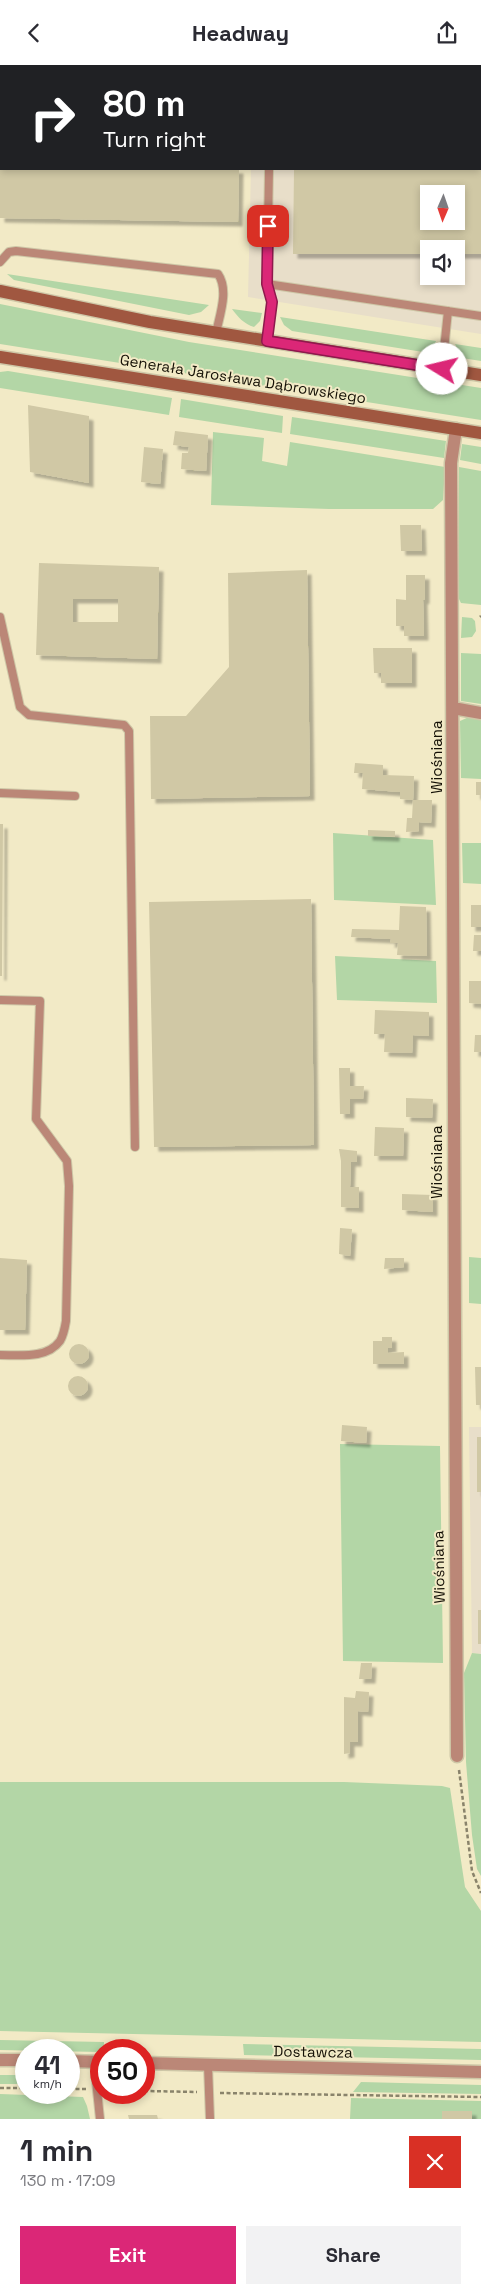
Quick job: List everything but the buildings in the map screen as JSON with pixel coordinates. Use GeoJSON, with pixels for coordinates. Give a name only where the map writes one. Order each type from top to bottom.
{"type":"FeatureCollection","features":[{"type":"Feature","properties":{"kind":"main road"},"geometry":{"type":"LineString","coordinates":[[0,291],[150,322],[481,375]]}},
{"type":"Feature","properties":{"kind":"main road","name":"Generała Jarosława Dąbrowskiego"},"geometry":{"type":"LineString","coordinates":[[0,357],[481,433]]}},
{"type":"Feature","properties":{"kind":"street","name":"Wiośniana"},"geometry":{"type":"LineString","coordinates":[[456,429],[451,463],[457,1756]]}},
{"type":"Feature","properties":{"kind":"street"},"geometry":{"type":"LineString","coordinates":[[453,708],[481,713]]}},
{"type":"Feature","properties":{"kind":"street"},"geometry":{"type":"LineString","coordinates":[[0,2060],[15,2060]]}},
{"type":"Feature","properties":{"kind":"street","name":"Dostawcza"},"geometry":{"type":"LineString","coordinates":[[155,2063],[481,2072]]}},
{"type":"Feature","properties":{"kind":"lane"},"geometry":{"type":"LineString","coordinates":[[267,341],[272,302],[267,284],[269,170]]}},
{"type":"Feature","properties":{"kind":"lane"},"geometry":{"type":"LineString","coordinates":[[0,262],[9,252],[16,251],[218,273],[224,282],[224,293],[216,333]]}},
{"type":"Feature","properties":{"kind":"lane"},"geometry":{"type":"LineString","coordinates":[[267,284],[481,316]]}},
{"type":"Feature","properties":{"kind":"lane"},"geometry":{"type":"LineString","coordinates":[[442,369],[448,311]]}},
{"type":"Feature","properties":{"kind":"lane"},"geometry":{"type":"LineString","coordinates":[[0,617],[20,707],[29,715],[124,725],[129,731],[135,1147]]}},
{"type":"Feature","properties":{"kind":"lane"},"geometry":{"type":"LineString","coordinates":[[0,793],[75,795]]}},
{"type":"Feature","properties":{"kind":"lane"},"geometry":{"type":"LineString","coordinates":[[0,1355],[30,1355],[47,1352],[60,1340],[66,1321],[69,1186],[67,1161],[36,1119],[40,1001],[1,1000]]}},
{"type":"Feature","properties":{"kind":"lane"},"geometry":{"type":"LineString","coordinates":[[208,2065],[210,2119]]}},
{"type":"Feature","properties":{"kind":"lane"},"geometry":{"type":"LineString","coordinates":[[99,2104],[100,2119]]}},
{"type":"Feature","properties":{"kind":"path"},"geometry":{"type":"LineString","coordinates":[[457,1756],[472,1871],[481,1893]]}},
{"type":"Feature","properties":{"kind":"path"},"geometry":{"type":"LineString","coordinates":[[0,2088],[15,2088]]}},
{"type":"Feature","properties":{"kind":"path"},"geometry":{"type":"LineString","coordinates":[[155,2091],[481,2097]]}},
{"type":"Feature","properties":{"kind":"shaded area"},"geometry":{"type":"Polygon","coordinates":[[[251,170],[481,170],[481,334],[248,297],[251,170]]]}},
{"type":"Feature","properties":{"kind":"shaded area"},"geometry":{"type":"Polygon","coordinates":[[[469,1427],[481,1427],[481,1654],[472,1653],[469,1427]]]}},
{"type":"Feature","properties":{"kind":"green space"},"geometry":{"type":"Polygon","coordinates":[[[7,274],[209,305],[201,312],[189,315],[14,280],[7,274]]]}},
{"type":"Feature","properties":{"kind":"green space"},"geometry":{"type":"Polygon","coordinates":[[[0,304],[189,342],[481,388],[481,420],[0,344],[0,304]]]}},
{"type":"Feature","properties":{"kind":"green space"},"geometry":{"type":"Polygon","coordinates":[[[232,309],[262,313],[260,321],[254,327],[250,326],[232,309]]]}},
{"type":"Feature","properties":{"kind":"green space"},"geometry":{"type":"Polygon","coordinates":[[[280,317],[436,341],[434,347],[423,352],[292,331],[284,325],[280,317]]]}},
{"type":"Feature","properties":{"kind":"green space"},"geometry":{"type":"Polygon","coordinates":[[[455,344],[481,348],[481,361],[462,358],[455,344]]]}},
{"type":"Feature","properties":{"kind":"green space"},"geometry":{"type":"Polygon","coordinates":[[[8,371],[172,398],[169,415],[0,388],[0,372],[8,371]]]}},
{"type":"Feature","properties":{"kind":"green space"},"geometry":{"type":"Polygon","coordinates":[[[181,399],[283,416],[282,433],[179,417],[181,399]]]}},
{"type":"Feature","properties":{"kind":"green space"},"geometry":{"type":"Polygon","coordinates":[[[292,417],[446,441],[444,458],[290,434],[292,417]]]}},
{"type":"Feature","properties":{"kind":"green space"},"geometry":{"type":"Polygon","coordinates":[[[213,432],[264,438],[262,461],[287,466],[290,442],[445,467],[443,500],[433,509],[329,509],[211,505],[213,432]]]}},
{"type":"Feature","properties":{"kind":"green space"},"geometry":{"type":"Polygon","coordinates":[[[462,444],[481,447],[481,464],[460,460],[462,444]]]}},
{"type":"Feature","properties":{"kind":"green space"},"geometry":{"type":"Polygon","coordinates":[[[459,467],[481,471],[481,605],[461,603],[458,597],[459,467]]]}},
{"type":"Feature","properties":{"kind":"green space"},"geometry":{"type":"Polygon","coordinates":[[[462,617],[472,618],[475,621],[476,631],[472,637],[461,638],[462,617]]]}},
{"type":"Feature","properties":{"kind":"green space"},"geometry":{"type":"Polygon","coordinates":[[[461,653],[481,654],[481,704],[461,701],[461,653]]]}},
{"type":"Feature","properties":{"kind":"green space"},"geometry":{"type":"Polygon","coordinates":[[[469,717],[481,719],[481,779],[461,778],[460,721],[469,717]]]}},
{"type":"Feature","properties":{"kind":"green space"},"geometry":{"type":"Polygon","coordinates":[[[333,833],[433,840],[436,905],[334,900],[333,833]]]}},
{"type":"Feature","properties":{"kind":"green space"},"geometry":{"type":"Polygon","coordinates":[[[462,843],[481,843],[481,884],[463,883],[462,843]]]}},
{"type":"Feature","properties":{"kind":"green space"},"geometry":{"type":"Polygon","coordinates":[[[335,956],[436,961],[437,1003],[337,1000],[335,956]]]}},
{"type":"Feature","properties":{"kind":"green space"},"geometry":{"type":"Polygon","coordinates":[[[469,1257],[481,1258],[481,1304],[469,1303],[469,1257]]]}},
{"type":"Feature","properties":{"kind":"green space"},"geometry":{"type":"Polygon","coordinates":[[[340,1444],[440,1446],[443,1663],[343,1661],[340,1444]]]}},
{"type":"Feature","properties":{"kind":"green space"},"geometry":{"type":"Polygon","coordinates":[[[472,1653],[481,1654],[481,1876],[477,1869],[472,1835],[466,1762],[464,1673],[472,1653]]]}},
{"type":"Feature","properties":{"kind":"green space"},"geometry":{"type":"Polygon","coordinates":[[[0,1782],[344,1782],[442,1786],[450,1788],[465,1887],[481,1911],[481,2042],[0,2031],[0,1782]]]}},
{"type":"Feature","properties":{"kind":"green space"},"geometry":{"type":"Polygon","coordinates":[[[0,2040],[15,2040],[15,2050],[0,2050],[0,2040]]]}},
{"type":"Feature","properties":{"kind":"green space"},"geometry":{"type":"Polygon","coordinates":[[[80,2042],[90,2042],[90,2052],[80,2052],[80,2042]]]}},
{"type":"Feature","properties":{"kind":"green space"},"geometry":{"type":"Polygon","coordinates":[[[243,2044],[481,2049],[481,2060],[244,2055],[243,2044]]]}},
{"type":"Feature","properties":{"kind":"green space"},"geometry":{"type":"Polygon","coordinates":[[[0,2075],[15,2075],[15,2084],[0,2084],[0,2075]]]}},
{"type":"Feature","properties":{"kind":"green space"},"geometry":{"type":"Polygon","coordinates":[[[361,2082],[481,2085],[481,2094],[353,2092],[361,2082]]]}},
{"type":"Feature","properties":{"kind":"green space"},"geometry":{"type":"Polygon","coordinates":[[[0,2094],[15,2095],[15,2104],[80,2104],[80,2097],[83,2097],[90,2119],[0,2119],[0,2094]]]}},
{"type":"Feature","properties":{"kind":"green space"},"geometry":{"type":"Polygon","coordinates":[[[351,2098],[481,2101],[481,2119],[350,2119],[351,2098]]]}},
{"type":"Feature","properties":{"kind":"route"},"geometry":{"type":"LineString","coordinates":[[268,226],[267,284],[272,302],[267,341],[442,369]]}}]}
